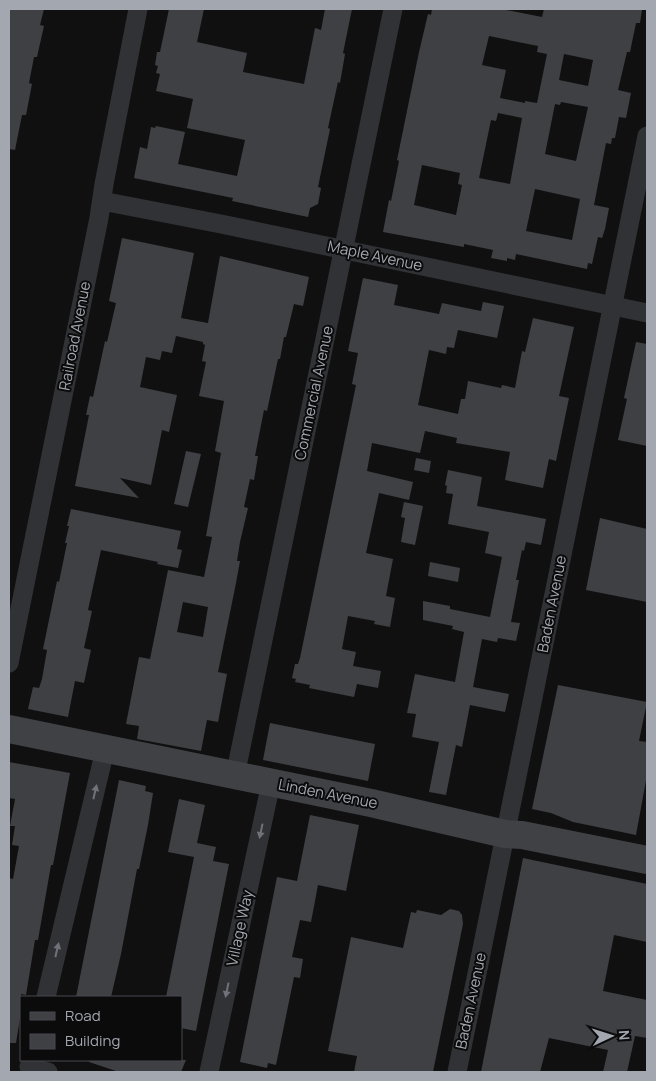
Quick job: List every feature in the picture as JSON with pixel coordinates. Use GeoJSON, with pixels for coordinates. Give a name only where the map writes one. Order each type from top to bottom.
{"type":"FeatureCollection","features":[{"type":"Feature","properties":{"kind":"street","name":"Railroad Avenue"},"geometry":{"type":"LineString","coordinates":[[9,663],[102,201],[138,9]]}},
{"type":"Feature","properties":{"kind":"street","name":"Commercial Avenue"},"geometry":{"type":"LineString","coordinates":[[235,776],[393,9]]}},
{"type":"Feature","properties":{"kind":"street","name":"Baden Avenue"},"geometry":{"type":"LineString","coordinates":[[456,1072],[647,136]]}},
{"type":"Feature","properties":{"kind":"street","name":"Maple Avenue"},"geometry":{"type":"LineString","coordinates":[[102,201],[647,313]]}},
{"type":"Feature","properties":{"kind":"street","name":"Linden Avenue"},"geometry":{"type":"LineString","coordinates":[[9,729],[410,811],[505,834],[522,835],[647,860]]}},
{"type":"Feature","properties":{"kind":"street"},"geometry":{"type":"LineString","coordinates":[[46,996],[105,750]]}},
{"type":"Feature","properties":{"kind":"street","name":"Village Way"},"geometry":{"type":"LineString","coordinates":[[209,1072],[271,783]]}},
{"type":"Feature","properties":{"kind":"street"},"geometry":{"type":"LineString","coordinates":[[31,1061],[29,1067],[48,1072]]}},
{"type":"Feature","properties":{"kind":"building"},"geometry":{"type":"Polygon","coordinates":[[[9,9],[44,9],[40,25],[44,26],[37,57],[34,57],[29,83],[32,84],[26,115],[22,115],[15,150],[9,149],[9,9]]]}},
{"type":"Feature","properties":{"kind":"building"},"geometry":{"type":"Polygon","coordinates":[[[169,9],[204,9],[197,42],[247,53],[243,72],[304,84],[315,28],[321,30],[325,9],[352,9],[343,53],[345,54],[340,83],[338,82],[328,128],[330,129],[318,187],[321,188],[318,204],[310,208],[308,217],[232,201],[233,198],[134,178],[140,147],[147,149],[151,127],[155,128],[156,126],[185,132],[178,164],[237,176],[245,140],[187,128],[193,99],[156,91],[160,74],[156,73],[158,66],[155,65],[157,52],[160,52],[169,9]]]}},
{"type":"Feature","properties":{"kind":"building"},"geometry":{"type":"Polygon","coordinates":[[[432,9],[501,9],[542,17],[544,9],[642,9],[640,23],[636,23],[630,52],[627,52],[618,90],[631,93],[626,118],[619,117],[615,138],[612,138],[611,144],[606,143],[594,205],[609,208],[605,229],[602,238],[598,237],[592,264],[588,263],[587,269],[516,254],[515,260],[507,258],[507,261],[491,258],[493,250],[464,244],[464,247],[383,232],[399,161],[397,160],[419,52],[428,14],[431,15],[432,9]],[[489,36],[482,65],[506,70],[500,98],[525,103],[525,101],[537,103],[547,54],[537,52],[538,46],[489,36]],[[564,54],[559,80],[588,86],[593,60],[564,54]],[[561,102],[560,105],[555,104],[545,154],[576,161],[588,107],[561,102]],[[498,113],[496,121],[491,120],[479,178],[510,184],[522,118],[498,113]],[[422,165],[414,205],[456,215],[462,185],[458,184],[460,173],[422,165]],[[535,189],[526,231],[572,240],[580,199],[535,189]]]}},
{"type":"Feature","properties":{"kind":"building"},"geometry":{"type":"Polygon","coordinates":[[[122,238],[194,253],[181,318],[208,323],[220,256],[309,277],[303,306],[294,304],[286,337],[284,337],[280,359],[278,359],[267,411],[264,410],[255,456],[258,456],[254,480],[250,479],[244,507],[248,508],[237,561],[240,561],[218,672],[227,674],[218,722],[207,720],[201,751],[137,739],[139,726],[126,724],[139,657],[150,659],[168,570],[204,577],[212,537],[206,536],[221,453],[215,451],[224,401],[199,396],[206,362],[202,361],[205,345],[203,342],[176,336],[172,353],[162,351],[160,360],[146,357],[140,387],[177,395],[169,432],[162,430],[151,485],[120,478],[139,498],[75,486],[89,415],[86,415],[90,396],[93,397],[105,341],[107,342],[116,303],[109,301],[122,238]],[[183,602],[177,632],[203,637],[208,607],[183,602]]]}},
{"type":"Feature","properties":{"kind":"building"},"geometry":{"type":"Polygon","coordinates":[[[363,278],[398,285],[394,305],[439,314],[442,303],[481,311],[483,302],[504,306],[497,338],[458,330],[454,348],[447,347],[446,354],[429,350],[418,405],[458,414],[461,399],[465,399],[468,381],[501,388],[502,385],[515,388],[522,351],[525,352],[533,318],[574,327],[559,396],[569,398],[556,461],[549,459],[543,488],[505,480],[510,452],[456,443],[457,438],[425,431],[420,453],[372,443],[367,471],[413,482],[409,500],[379,493],[366,553],[393,559],[386,596],[395,598],[390,627],[374,624],[375,621],[348,616],[342,649],[356,652],[353,666],[381,671],[378,688],[357,684],[354,697],[309,688],[310,685],[295,682],[296,679],[292,678],[295,664],[298,664],[300,658],[356,385],[352,384],[358,353],[348,351],[363,278]]]}},
{"type":"Feature","properties":{"kind":"building"},"geometry":{"type":"Polygon","coordinates":[[[636,342],[647,344],[647,446],[618,440],[627,399],[624,398],[636,342]]]}},
{"type":"Feature","properties":{"kind":"building"},"geometry":{"type":"Polygon","coordinates":[[[186,451],[201,454],[188,507],[174,504],[186,451]]]}},
{"type":"Feature","properties":{"kind":"building"},"geometry":{"type":"Polygon","coordinates":[[[416,458],[431,461],[429,473],[414,470],[416,458]]]}},
{"type":"Feature","properties":{"kind":"building"},"geometry":{"type":"Polygon","coordinates":[[[448,470],[482,477],[477,506],[546,519],[541,545],[526,542],[524,551],[522,550],[516,580],[519,580],[511,622],[520,623],[516,641],[498,638],[497,642],[482,639],[473,687],[509,694],[505,712],[470,705],[462,747],[456,745],[446,795],[429,792],[439,742],[412,737],[416,714],[407,713],[415,674],[455,682],[464,632],[452,629],[453,626],[423,620],[423,601],[450,606],[450,609],[490,617],[502,557],[485,553],[489,532],[448,524],[453,494],[446,493],[447,486],[445,485],[448,470]]]}},
{"type":"Feature","properties":{"kind":"building"},"geometry":{"type":"Polygon","coordinates":[[[404,502],[423,506],[415,545],[401,542],[405,518],[401,517],[404,502]]]}},
{"type":"Feature","properties":{"kind":"building"},"geometry":{"type":"Polygon","coordinates":[[[71,509],[181,531],[177,549],[182,550],[178,568],[101,550],[88,610],[92,611],[84,648],[91,650],[84,683],[75,681],[68,717],[28,709],[33,687],[39,688],[42,679],[47,650],[43,649],[67,543],[65,543],[71,509]]]}},
{"type":"Feature","properties":{"kind":"building"},"geometry":{"type":"Polygon","coordinates":[[[600,518],[647,529],[647,602],[586,590],[600,518]]]}},
{"type":"Feature","properties":{"kind":"building"},"geometry":{"type":"Polygon","coordinates":[[[430,562],[460,568],[458,582],[428,576],[430,562]]]}},
{"type":"Feature","properties":{"kind":"building"},"geometry":{"type":"Polygon","coordinates":[[[558,685],[647,702],[639,741],[647,742],[647,775],[636,835],[573,822],[551,813],[532,809],[558,685]]]}},
{"type":"Feature","properties":{"kind":"building"},"geometry":{"type":"Polygon","coordinates":[[[270,723],[375,744],[368,781],[263,760],[270,723]]]}},
{"type":"Feature","properties":{"kind":"building"},"geometry":{"type":"Polygon","coordinates":[[[9,762],[70,773],[38,940],[35,940],[26,995],[21,994],[20,996],[20,1018],[16,1043],[9,1043],[9,878],[13,879],[19,846],[12,845],[15,826],[10,826],[15,799],[9,798],[9,762]]]}},
{"type":"Feature","properties":{"kind":"building"},"geometry":{"type":"Polygon","coordinates":[[[119,780],[146,786],[145,791],[153,793],[148,825],[139,869],[137,869],[111,996],[76,996],[119,780]]]}},
{"type":"Feature","properties":{"kind":"building"},"geometry":{"type":"Polygon","coordinates":[[[179,799],[205,805],[197,843],[216,847],[213,861],[229,864],[196,1031],[182,1028],[182,996],[166,996],[194,857],[168,852],[179,799]]]}},
{"type":"Feature","properties":{"kind":"building"},"geometry":{"type":"Polygon","coordinates":[[[310,815],[359,825],[346,891],[318,885],[311,922],[300,920],[292,957],[303,959],[300,978],[294,977],[276,1065],[268,1063],[267,1068],[240,1062],[277,877],[297,881],[310,815]]]}},
{"type":"Feature","properties":{"kind":"building"},"geometry":{"type":"Polygon","coordinates":[[[523,858],[647,884],[647,942],[614,935],[603,991],[647,1000],[647,1038],[635,1036],[627,1072],[603,1072],[608,1050],[549,1038],[540,1072],[481,1072],[523,858]]]}},
{"type":"Feature","properties":{"kind":"building"},"geometry":{"type":"Polygon","coordinates":[[[450,909],[459,911],[462,915],[463,924],[433,1072],[354,1072],[357,1056],[328,1051],[351,937],[403,948],[411,912],[416,913],[417,910],[441,915],[450,909]]]}},
{"type":"Feature","properties":{"kind":"building"},"geometry":{"type":"Polygon","coordinates":[[[186,1060],[181,1072],[119,1072],[89,1062],[186,1060]]]}}]}
